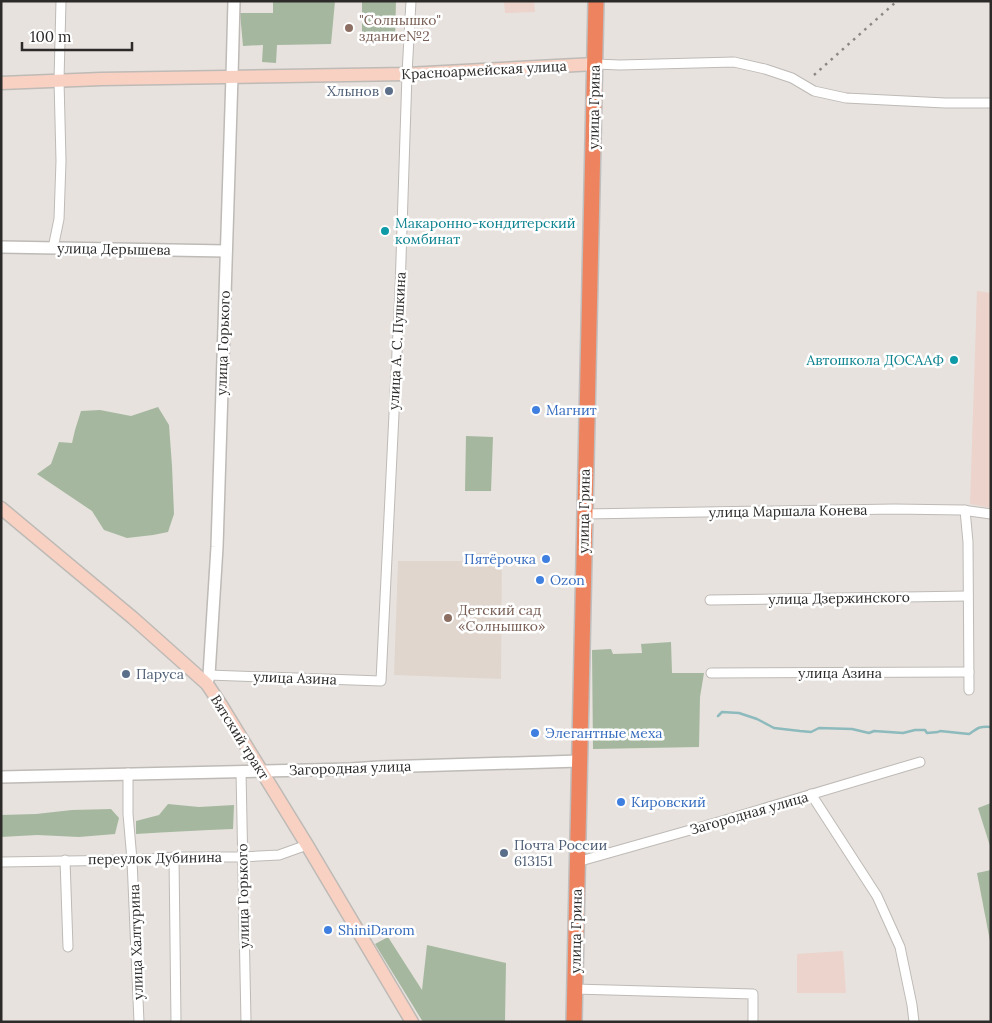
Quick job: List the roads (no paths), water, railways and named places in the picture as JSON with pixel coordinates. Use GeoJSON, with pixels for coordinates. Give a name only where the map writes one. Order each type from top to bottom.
{"type":"FeatureCollection","features":[{"type":"Feature","properties":{"kind":"highway","name":"улица Грина"},"geometry":{"type":"LineString","coordinates":[[574,1022],[596,1]]}},
{"type":"Feature","properties":{"kind":"main road","name":"Красноармейская улица"},"geometry":{"type":"LineString","coordinates":[[1,83],[232,76],[407,74],[595,64]]}},
{"type":"Feature","properties":{"kind":"main road","name":"Вятский тракт"},"geometry":{"type":"LineString","coordinates":[[1,508],[208,679],[412,1022]]}},
{"type":"Feature","properties":{"kind":"street"},"geometry":{"type":"LineString","coordinates":[[53,248],[59,220],[61,161],[61,1]]}},
{"type":"Feature","properties":{"kind":"street","name":"улица Горького"},"geometry":{"type":"LineString","coordinates":[[208,679],[217,547],[234,1]]}},
{"type":"Feature","properties":{"kind":"street","name":"улица А. С. Пушкина"},"geometry":{"type":"LineString","coordinates":[[381,681],[400,290],[411,1]]}},
{"type":"Feature","properties":{"kind":"street","name":"Красноармейская улица"},"geometry":{"type":"LineString","coordinates":[[595,64],[734,62],[765,68],[792,78],[814,92],[846,98],[945,104],[991,103]]}},
{"type":"Feature","properties":{"kind":"street","name":"улица Дерышева"},"geometry":{"type":"LineString","coordinates":[[1,247],[226,251]]}},
{"type":"Feature","properties":{"kind":"street","name":"улица Маршала Конева"},"geometry":{"type":"LineString","coordinates":[[584,514],[894,509],[965,510],[991,514]]}},
{"type":"Feature","properties":{"kind":"street"},"geometry":{"type":"LineString","coordinates":[[965,510],[968,542],[969,690]]}},
{"type":"Feature","properties":{"kind":"street","name":"улица Дзержинского"},"geometry":{"type":"LineString","coordinates":[[710,600],[968,596]]}},
{"type":"Feature","properties":{"kind":"street","name":"улица Азина"},"geometry":{"type":"LineString","coordinates":[[711,673],[969,672]]}},
{"type":"Feature","properties":{"kind":"street","name":"улица Азина"},"geometry":{"type":"LineString","coordinates":[[208,679],[381,681]]}},
{"type":"Feature","properties":{"kind":"street","name":"Загородная улица"},"geometry":{"type":"LineString","coordinates":[[1,777],[579,761]]}},
{"type":"Feature","properties":{"kind":"street","name":"Загородная улица"},"geometry":{"type":"LineString","coordinates":[[577,862],[920,762]]}},
{"type":"Feature","properties":{"kind":"street","name":"улица Горького"},"geometry":{"type":"LineString","coordinates":[[241,771],[246,1022]]}},
{"type":"Feature","properties":{"kind":"street","name":"улица Халтурина"},"geometry":{"type":"LineString","coordinates":[[128,773],[128,814],[132,860],[139,1022]]}},
{"type":"Feature","properties":{"kind":"street"},"geometry":{"type":"LineString","coordinates":[[811,794],[877,896],[900,947],[914,1022]]}},
{"type":"Feature","properties":{"kind":"street","name":"переулок Дубинина"},"geometry":{"type":"LineString","coordinates":[[1,862],[132,860],[174,856],[242,857],[279,855],[307,845]]}},
{"type":"Feature","properties":{"kind":"street"},"geometry":{"type":"LineString","coordinates":[[174,856],[176,1022]]}},
{"type":"Feature","properties":{"kind":"street"},"geometry":{"type":"LineString","coordinates":[[65,860],[68,947]]}},
{"type":"Feature","properties":{"kind":"street"},"geometry":{"type":"LineString","coordinates":[[574,989],[753,994],[753,1022]]}},
{"type":"Feature","properties":{"kind":"waterway"},"geometry":{"type":"LineString","coordinates":[[718,716],[722,712],[739,713],[757,719],[774,728],[811,732],[819,728],[852,729],[869,733],[874,731],[903,733],[925,730],[927,733],[940,731],[969,734],[979,728],[991,727]]}},
{"type":"Feature","properties":{"kind":"railway"},"geometry":{"type":"LineString","coordinates":[[814,75],[897,1]]}},
{"type":"Feature","properties":{"kind":"place","name":"\"Солнышко\" здание№2"},"geometry":{"type":"Point","coordinates":[349,28]}},
{"type":"Feature","properties":{"kind":"place","name":"Хлынов"},"geometry":{"type":"Point","coordinates":[389,91]}},
{"type":"Feature","properties":{"kind":"place","name":"Макаронно-кондитерский комбинат"},"geometry":{"type":"Point","coordinates":[385,231]}},
{"type":"Feature","properties":{"kind":"place","name":"Автошкола ДОСААФ"},"geometry":{"type":"Point","coordinates":[954,360]}},
{"type":"Feature","properties":{"kind":"place","name":"Магнит"},"geometry":{"type":"Point","coordinates":[536,410]}},
{"type":"Feature","properties":{"kind":"place","name":"Пятёрочка"},"geometry":{"type":"Point","coordinates":[546,559]}},
{"type":"Feature","properties":{"kind":"place","name":"Ozon"},"geometry":{"type":"Point","coordinates":[540,580]}},
{"type":"Feature","properties":{"kind":"place","name":"Детский сад «Солнышко»"},"geometry":{"type":"Point","coordinates":[448,618]}},
{"type":"Feature","properties":{"kind":"place","name":"Паруса"},"geometry":{"type":"Point","coordinates":[126,674]}},
{"type":"Feature","properties":{"kind":"place","name":"Элегантные меха"},"geometry":{"type":"Point","coordinates":[535,733]}},
{"type":"Feature","properties":{"kind":"place","name":"Кировский"},"geometry":{"type":"Point","coordinates":[621,802]}},
{"type":"Feature","properties":{"kind":"place","name":"Почта России 613151"},"geometry":{"type":"Point","coordinates":[504,853]}},
{"type":"Feature","properties":{"kind":"place","name":"ShiniDarom"},"geometry":{"type":"Point","coordinates":[328,930]}}]}
